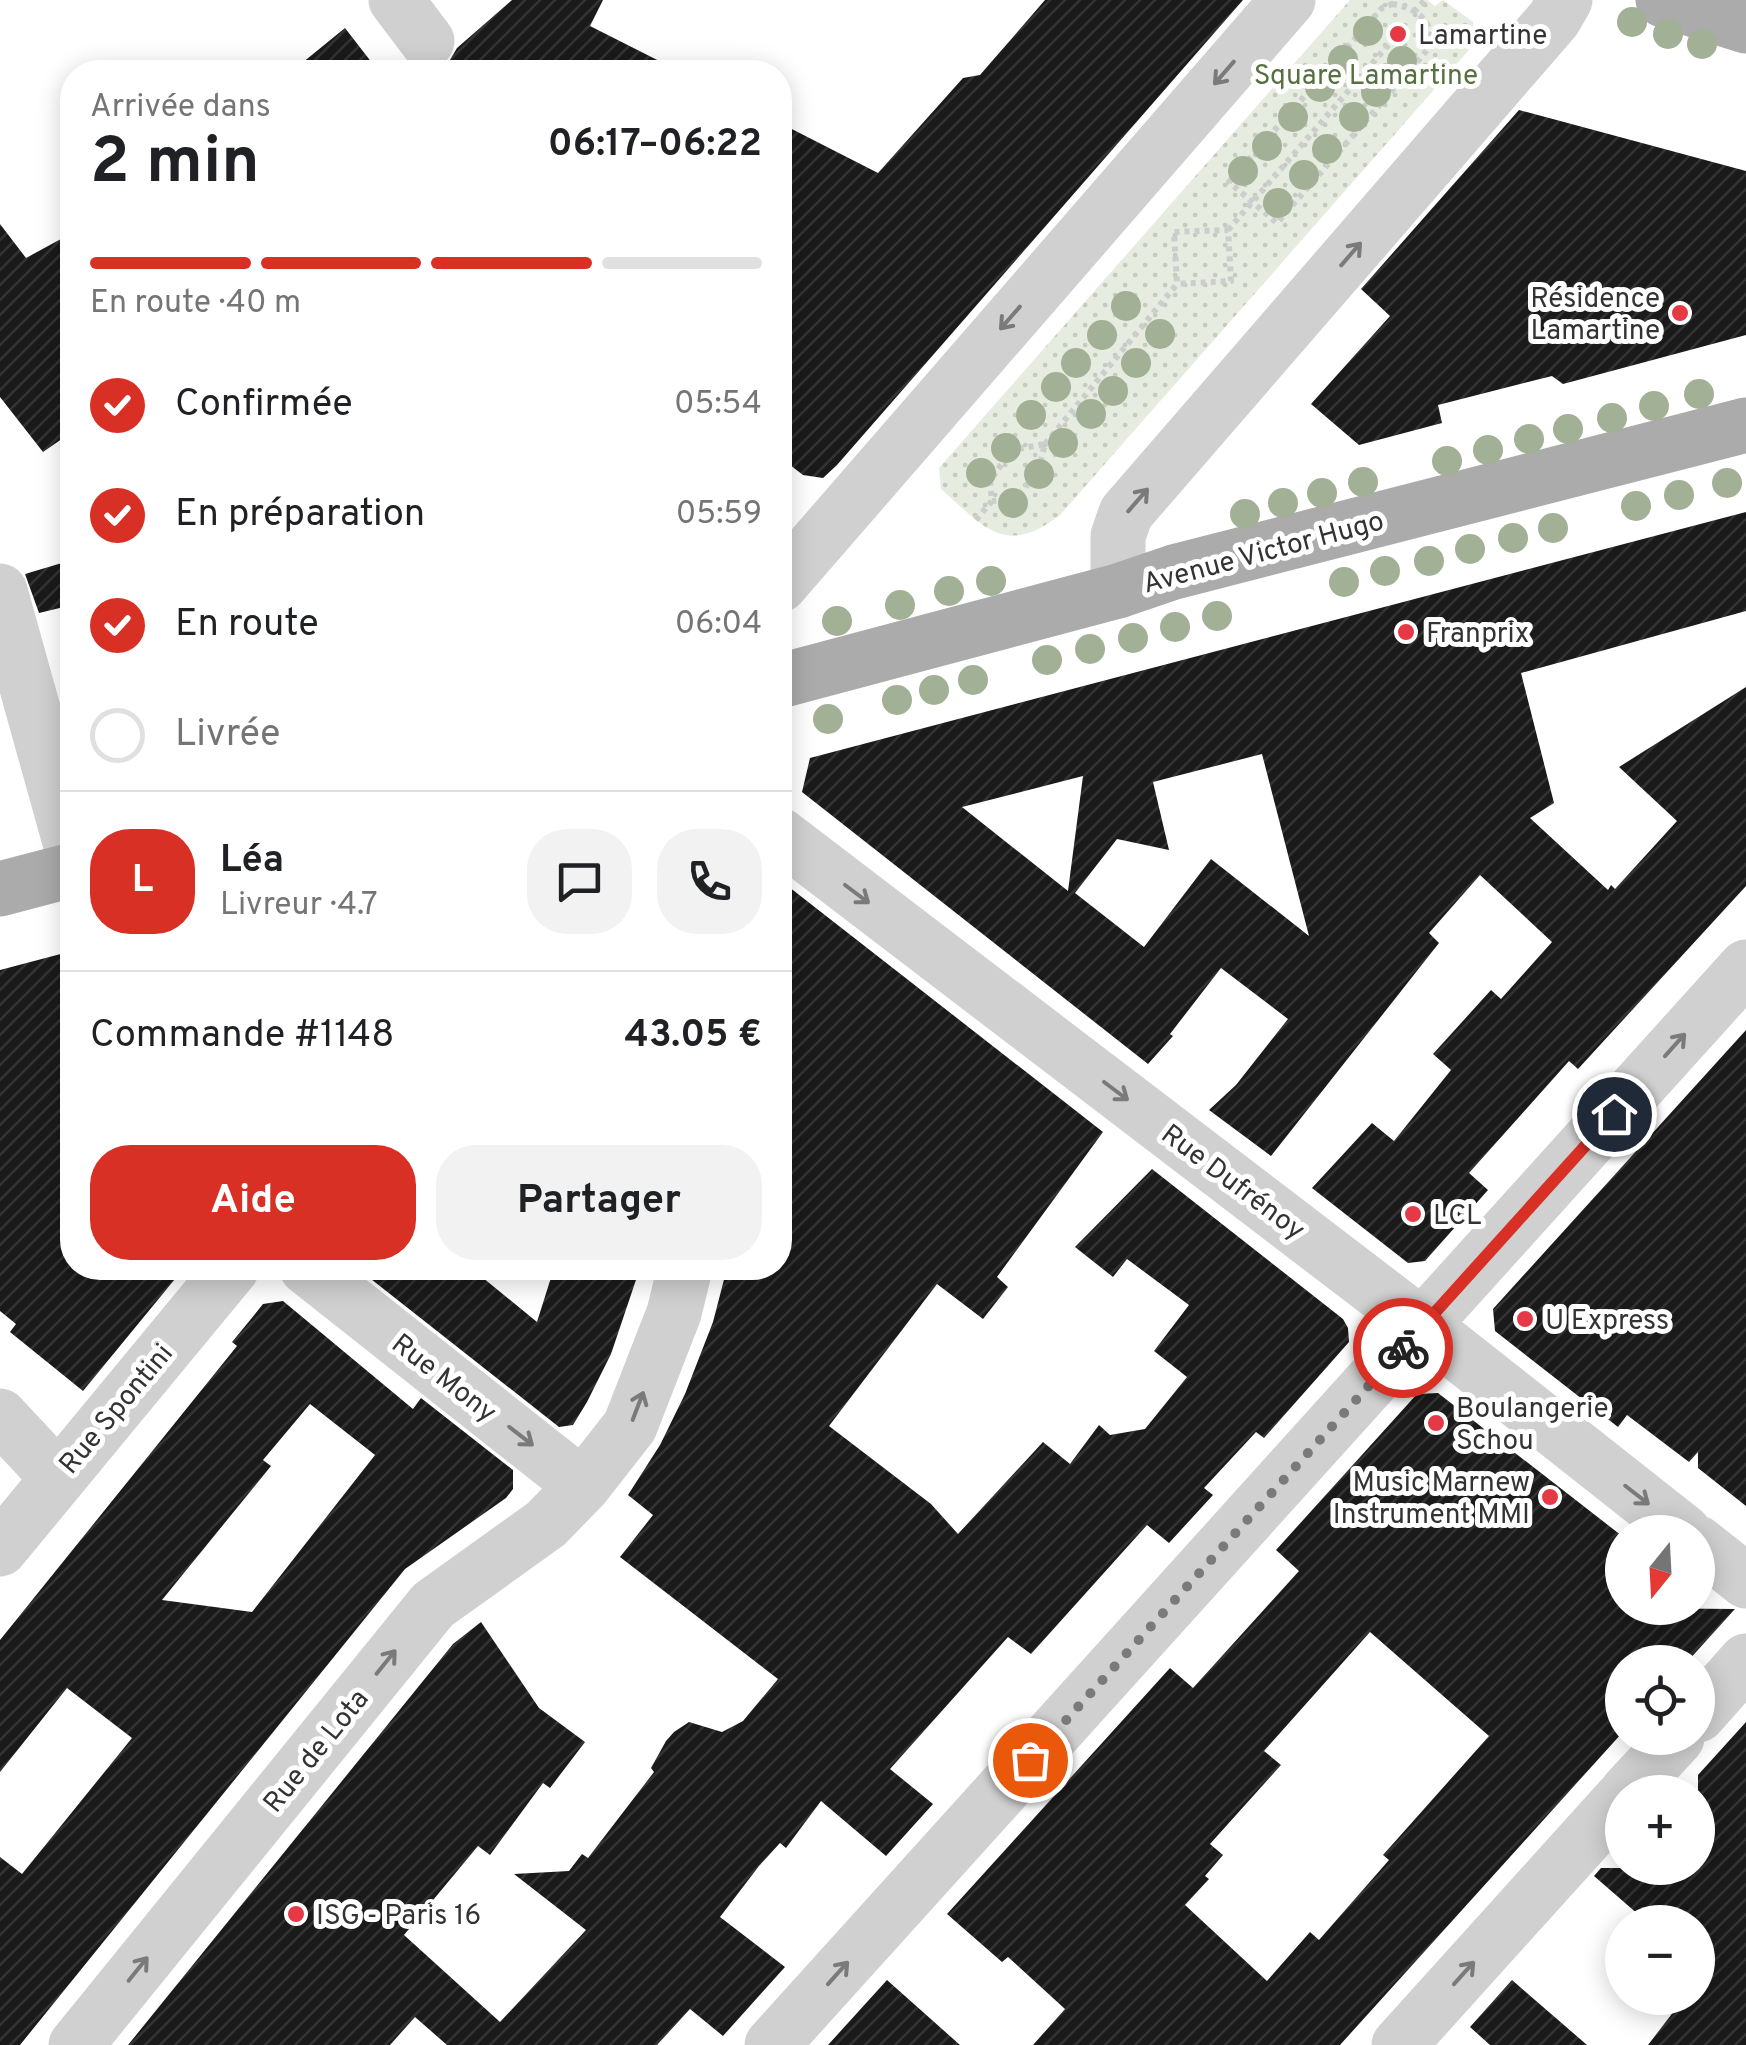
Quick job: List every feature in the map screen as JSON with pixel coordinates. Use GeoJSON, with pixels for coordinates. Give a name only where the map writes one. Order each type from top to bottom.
{"type":"FeatureCollection","features":[{"type":"Feature","properties":{"kind":"main road"},"geometry":{"type":"LineString","coordinates":[[1663,0],[1746,26]]}},
{"type":"Feature","properties":{"kind":"main road","name":"Avenue Victor Hugo"},"geometry":{"type":"LineString","coordinates":[[792,678],[1118,591],[1174,572],[1746,425]]}},
{"type":"Feature","properties":{"kind":"main road"},"geometry":{"type":"LineString","coordinates":[[0,889],[60,873]]}},
{"type":"Feature","properties":{"kind":"street"},"geometry":{"type":"LineString","coordinates":[[792,550],[1288,0]]}},
{"type":"Feature","properties":{"kind":"street"},"geometry":{"type":"LineString","coordinates":[[1118,591],[1118,536],[1126,513],[1554,19],[1566,0]]}},
{"type":"Feature","properties":{"kind":"street"},"geometry":{"type":"LineString","coordinates":[[0,591],[60,806]]}},
{"type":"Feature","properties":{"kind":"street","name":"Rue Dufrénoy"},"geometry":{"type":"LineString","coordinates":[[792,843],[1423,1326],[1662,1515]]}},
{"type":"Feature","properties":{"kind":"street"},"geometry":{"type":"LineString","coordinates":[[772,2045],[1746,967]]}},
{"type":"Feature","properties":{"kind":"street","name":"Rue Spontini"},"geometry":{"type":"LineString","coordinates":[[0,1550],[222,1280]]}},
{"type":"Feature","properties":{"kind":"street","name":"Rue Mony"},"geometry":{"type":"LineString","coordinates":[[321,1280],[584,1486]]}},
{"type":"Feature","properties":{"kind":"street","name":"Rue de Lota"},"geometry":{"type":"LineString","coordinates":[[76,2045],[433,1605],[546,1524],[584,1486],[630,1426],[674,1313],[681,1280]]}},
{"type":"Feature","properties":{"kind":"street"},"geometry":{"type":"LineString","coordinates":[[0,1416],[58,1478]]}},
{"type":"Feature","properties":{"kind":"street"},"geometry":{"type":"LineString","coordinates":[[1715,1556],[1746,1581]]}},
{"type":"Feature","properties":{"kind":"street"},"geometry":{"type":"LineString","coordinates":[[1715,1696],[1746,1662]]}},
{"type":"Feature","properties":{"kind":"street"},"geometry":{"type":"LineString","coordinates":[[1643,1775],[1661,1755]]}},
{"type":"Feature","properties":{"kind":"street"},"geometry":{"type":"LineString","coordinates":[[1398,2045],[1605,1817]]}},
{"type":"Feature","properties":{"kind":"path"},"geometry":{"type":"LineString","coordinates":[[1414,12],[1425,0]]}},
{"type":"Feature","properties":{"kind":"path"},"geometry":{"type":"LineString","coordinates":[[1404,6],[1414,12],[1431,29],[1430,48],[1276,223],[1229,182],[1382,8],[1404,6]]}},
{"type":"Feature","properties":{"kind":"path"},"geometry":{"type":"LineString","coordinates":[[1177,284],[1231,282],[1228,230],[1389,44]]}},
{"type":"Feature","properties":{"kind":"path"},"geometry":{"type":"LineString","coordinates":[[976,520],[992,501],[1016,499],[1038,470],[1045,444],[1177,284],[1174,232],[1228,230]]}},
{"type":"Feature","properties":{"kind":"path"},"geometry":{"type":"LineString","coordinates":[[992,501],[990,480],[1012,450],[1045,444]]}},
{"type":"Feature","properties":{"kind":"green space","name":"Square Lamartine"},"geometry":{"type":"Polygon","coordinates":[[[1350,0],[1427,0],[1435,6],[1443,0],[1473,22],[1474,39],[1468,51],[1060,515],[1041,528],[1010,536],[983,525],[941,489],[939,468],[1350,0]]]}},
{"type":"Feature","properties":{"kind":"building"},"geometry":{"type":"Polygon","coordinates":[[[512,0],[603,0],[590,26],[657,60],[450,60],[457,48],[512,0]]]}},
{"type":"Feature","properties":{"kind":"building"},"geometry":{"type":"Polygon","coordinates":[[[1045,0],[1243,0],[837,465],[823,478],[803,475],[792,467],[792,129],[878,173],[963,78],[980,75],[1045,0]]]}},
{"type":"Feature","properties":{"kind":"building"},"geometry":{"type":"Polygon","coordinates":[[[345,28],[370,60],[306,60],[345,28]]]}},
{"type":"Feature","properties":{"kind":"building"},"geometry":{"type":"Polygon","coordinates":[[[1519,110],[1746,171],[1746,335],[1563,384],[1552,376],[1438,405],[1442,423],[1359,445],[1311,404],[1390,316],[1361,289],[1519,110]]]}},
{"type":"Feature","properties":{"kind":"building"},"geometry":{"type":"Polygon","coordinates":[[[0,224],[26,258],[60,240],[60,440],[43,452],[0,397],[0,224]]]}},
{"type":"Feature","properties":{"kind":"building"},"geometry":{"type":"Polygon","coordinates":[[[1746,512],[1746,611],[1521,673],[1554,803],[1530,818],[1608,890],[1611,885],[1615,889],[1677,821],[1619,767],[1746,687],[1746,886],[1578,1069],[1569,1061],[1469,1173],[1488,1190],[1425,1261],[1408,1263],[1312,1188],[1372,1123],[1394,1141],[1451,1070],[1433,1054],[1491,990],[1501,999],[1552,942],[1480,875],[1429,933],[1439,943],[1271,1156],[1209,1110],[1236,1085],[1288,1019],[1221,968],[1148,1064],[802,792],[810,758],[1746,512]],[[1262,754],[1153,782],[1169,850],[1117,839],[1075,893],[1144,947],[1211,859],[1309,936],[1262,754]],[[1083,776],[962,807],[1068,891],[1083,776]]]}},
{"type":"Feature","properties":{"kind":"building"},"geometry":{"type":"Polygon","coordinates":[[[60,564],[60,608],[39,613],[25,574],[60,564]]]}},
{"type":"Feature","properties":{"kind":"building"},"geometry":{"type":"Polygon","coordinates":[[[792,889],[1103,1132],[997,1277],[1008,1287],[983,1319],[937,1284],[829,1426],[931,1504],[958,1534],[1043,1442],[1070,1464],[1099,1425],[1110,1435],[1145,1429],[1187,1377],[1154,1351],[1189,1305],[1127,1259],[1113,1277],[1075,1247],[1152,1169],[1343,1319],[1349,1342],[1264,1438],[1256,1432],[1204,1488],[1213,1495],[1169,1543],[1147,1525],[1031,1654],[1008,1637],[890,1769],[933,1804],[886,1856],[821,1801],[786,1848],[780,1843],[759,1866],[720,1917],[785,1967],[723,2036],[690,2009],[657,2045],[447,2045],[415,2017],[390,2045],[128,2045],[453,1644],[481,1622],[539,1708],[585,1742],[550,1788],[543,1783],[490,1855],[478,1846],[404,1935],[500,2022],[586,1930],[514,1874],[569,1871],[582,1854],[588,1858],[654,1772],[651,1768],[674,1732],[689,1722],[722,1732],[743,1721],[778,1679],[620,1557],[653,1515],[628,1495],[660,1445],[713,1322],[724,1280],[792,1280],[792,889]]]}},
{"type":"Feature","properties":{"kind":"building"},"geometry":{"type":"Polygon","coordinates":[[[60,954],[60,1280],[174,1280],[83,1391],[10,1332],[16,1324],[0,1311],[0,970],[60,954]]]}},
{"type":"Feature","properties":{"kind":"building"},"geometry":{"type":"Polygon","coordinates":[[[1746,1030],[1746,1506],[1698,1468],[1698,1452],[1689,1462],[1627,1415],[1618,1427],[1495,1331],[1493,1309],[1746,1030]]]}},
{"type":"Feature","properties":{"kind":"building"},"geometry":{"type":"Polygon","coordinates":[[[372,1280],[486,1280],[537,1322],[550,1280],[636,1280],[611,1354],[587,1402],[573,1425],[559,1427],[372,1280]]]}},
{"type":"Feature","properties":{"kind":"building"},"geometry":{"type":"Polygon","coordinates":[[[283,1301],[413,1409],[421,1398],[513,1470],[513,1489],[506,1498],[405,1569],[20,2045],[0,2045],[0,1857],[22,1874],[132,1738],[67,1688],[0,1772],[0,1640],[237,1346],[232,1342],[263,1304],[283,1301]],[[310,1404],[263,1460],[271,1466],[162,1600],[252,1612],[375,1455],[310,1404]]]}},
{"type":"Feature","properties":{"kind":"building"},"geometry":{"type":"Polygon","coordinates":[[[1438,1393],[1605,1523],[1605,1625],[1715,1625],[1715,1609],[1735,1609],[1702,1645],[1605,1645],[1605,1752],[1340,2045],[1033,2045],[1065,2009],[1008,1957],[1002,1962],[947,1914],[1170,1668],[1193,1688],[1299,1571],[1276,1550],[1417,1394],[1438,1393]],[[1370,1632],[1264,1751],[1281,1765],[1210,1844],[1223,1855],[1205,1876],[1209,1879],[1185,1905],[1267,1981],[1310,1932],[1319,1940],[1389,1860],[1383,1855],[1489,1736],[1370,1632]]]}},
{"type":"Feature","properties":{"kind":"building"},"geometry":{"type":"Polygon","coordinates":[[[1746,1722],[1746,2045],[1648,2045],[1671,2015],[1715,2015],[1715,1905],[1627,1905],[1594,1876],[1605,1868],[1605,1885],[1715,1885],[1715,1775],[1698,1775],[1746,1722]]]}},
{"type":"Feature","properties":{"kind":"building"},"geometry":{"type":"Polygon","coordinates":[[[887,1980],[960,2045],[828,2045],[887,1980]]]}},
{"type":"Feature","properties":{"kind":"building"},"geometry":{"type":"Polygon","coordinates":[[[1512,1980],[1587,2045],[1490,2045],[1470,2027],[1512,1980]]]}},
{"type":"Feature","properties":{"kind":"way so far"},"geometry":{"type":"LineString","coordinates":[[1030,1760],[1403,1348]]}},
{"type":"Feature","properties":{"kind":"place","name":"Lamartine"},"geometry":{"type":"Point","coordinates":[1398,34]}},
{"type":"Feature","properties":{"kind":"place","name":"Résidence Lamartine"},"geometry":{"type":"Point","coordinates":[1680,313]}},
{"type":"Feature","properties":{"kind":"place","name":"Franprix"},"geometry":{"type":"Point","coordinates":[1406,632]}},
{"type":"Feature","properties":{"kind":"place","name":"LCL"},"geometry":{"type":"Point","coordinates":[1413,1214]}},
{"type":"Feature","properties":{"kind":"place","name":"U Express"},"geometry":{"type":"Point","coordinates":[1525,1319]}},
{"type":"Feature","properties":{"kind":"place","name":"Boulangerie Schou"},"geometry":{"type":"Point","coordinates":[1436,1423]}},
{"type":"Feature","properties":{"kind":"place","name":"Music Marnew Instrument MMI"},"geometry":{"type":"Point","coordinates":[1550,1497]}},
{"type":"Feature","properties":{"kind":"place","name":"ISG - Paris 16"},"geometry":{"type":"Point","coordinates":[296,1914]}},
{"type":"Feature","properties":{"kind":"route"},"geometry":{"type":"LineString","coordinates":[[1403,1348],[1614,1114]]}}]}
